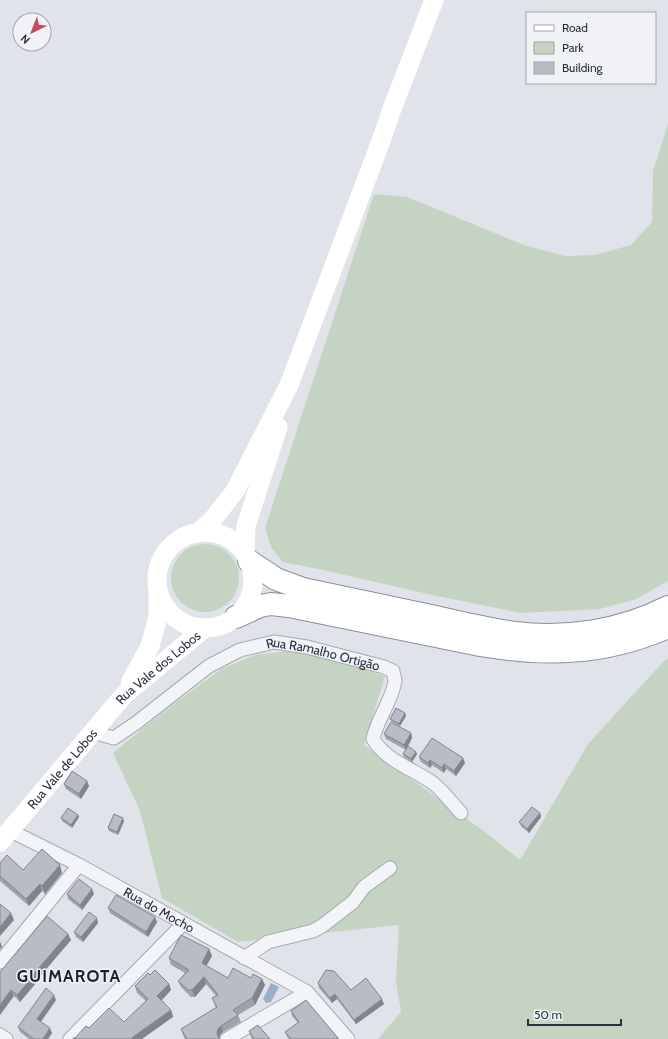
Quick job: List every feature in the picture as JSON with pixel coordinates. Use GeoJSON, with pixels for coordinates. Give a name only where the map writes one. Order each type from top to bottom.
{"type":"FeatureCollection","features":[{"type":"Feature","properties":{"kind":"highway"},"geometry":{"type":"LineString","coordinates":[[247,558],[276,579],[303,588],[515,633],[555,635],[590,632],[614,627],[668,607]]}},
{"type":"Feature","properties":{"kind":"highway"},"geometry":{"type":"LineString","coordinates":[[236,617],[260,606],[271,604],[289,606],[480,645],[507,650],[534,652],[572,652],[598,649],[640,638],[668,627]]}},
{"type":"Feature","properties":{"kind":"main road"},"geometry":{"type":"LineString","coordinates":[[289,385],[281,420],[246,526],[247,558],[252,573],[250,597],[244,608],[236,617],[221,625],[205,628],[192,626],[180,621],[170,612],[162,601],[158,589],[157,572],[162,557],[173,544],[187,536],[199,532],[213,520],[235,491],[289,385],[434,0]]}},
{"type":"Feature","properties":{"kind":"main road"},"geometry":{"type":"LineString","coordinates":[[199,532],[213,533],[225,537],[236,544],[247,558]]}},
{"type":"Feature","properties":{"kind":"main road","name":"Rua Vale dos Lobos"},"geometry":{"type":"LineString","coordinates":[[124,695],[150,646],[158,616],[158,589]]}},
{"type":"Feature","properties":{"kind":"main road","name":"Rua Vale dos Lobos"},"geometry":{"type":"LineString","coordinates":[[124,695],[205,628]]}},
{"type":"Feature","properties":{"kind":"main road","name":"Rua Vale de Lobos"},"geometry":{"type":"LineString","coordinates":[[5,836],[124,695]]}},
{"type":"Feature","properties":{"kind":"street","name":"Rua Ramalho Ortigão"},"geometry":{"type":"LineString","coordinates":[[92,732],[114,738],[136,723],[209,666],[240,650],[274,642],[307,647],[384,667],[393,671],[395,680],[386,706],[376,727],[373,739],[385,753],[434,784],[461,813]]}},
{"type":"Feature","properties":{"kind":"street","name":"Rua do Mocho"},"geometry":{"type":"LineString","coordinates":[[5,836],[79,865],[307,992]]}},
{"type":"Feature","properties":{"kind":"street"},"geometry":{"type":"LineString","coordinates":[[0,962],[79,865]]}},
{"type":"Feature","properties":{"kind":"street"},"geometry":{"type":"LineString","coordinates":[[244,958],[268,942],[313,931],[322,926],[353,902],[364,887],[390,868]]}},
{"type":"Feature","properties":{"kind":"street"},"geometry":{"type":"LineString","coordinates":[[70,1039],[183,924]]}},
{"type":"Feature","properties":{"kind":"street"},"geometry":{"type":"LineString","coordinates":[[235,1037],[307,992],[348,1039]]}},
{"type":"Feature","properties":{"kind":"street"},"geometry":{"type":"LineString","coordinates":[[0,1035],[6,1039]]}},
{"type":"Feature","properties":{"kind":"green space"},"geometry":{"type":"Polygon","coordinates":[[[668,124],[668,581],[636,599],[600,609],[521,613],[283,562],[271,547],[265,528],[374,194],[407,197],[524,245],[565,256],[595,255],[631,245],[652,222],[653,171],[668,124]]]}},
{"type":"Feature","properties":{"kind":"green space"},"geometry":{"type":"Polygon","coordinates":[[[198,544],[212,544],[224,549],[234,559],[239,571],[239,585],[234,597],[224,607],[212,612],[198,612],[186,607],[176,597],[171,585],[171,571],[176,559],[186,549],[198,544]]]}},
{"type":"Feature","properties":{"kind":"green space"},"geometry":{"type":"Polygon","coordinates":[[[289,651],[308,653],[385,676],[364,745],[485,832],[520,860],[588,744],[668,658],[668,1039],[378,1039],[401,1012],[396,981],[399,925],[238,942],[162,898],[140,811],[113,753],[158,716],[221,669],[255,655],[289,651]]]}},
{"type":"Feature","properties":{"kind":"water"},"geometry":{"type":"Polygon","coordinates":[[[271,983],[279,987],[271,1002],[266,1003],[263,999],[271,983]]]}},
{"type":"Feature","properties":{"kind":"building"},"geometry":{"type":"Polygon","coordinates":[[[396,708],[405,713],[399,724],[390,719],[396,708]]]}},
{"type":"Feature","properties":{"kind":"building"},"geometry":{"type":"Polygon","coordinates":[[[391,722],[411,733],[404,745],[384,734],[391,722]]]}},
{"type":"Feature","properties":{"kind":"building"},"geometry":{"type":"Polygon","coordinates":[[[432,738],[463,758],[454,771],[444,764],[442,768],[430,760],[428,763],[419,757],[432,738]]]}},
{"type":"Feature","properties":{"kind":"building"},"geometry":{"type":"Polygon","coordinates":[[[408,746],[416,752],[411,759],[403,754],[408,746]]]}},
{"type":"Feature","properties":{"kind":"building"},"geometry":{"type":"Polygon","coordinates":[[[72,771],[87,781],[79,794],[64,784],[72,771]]]}},
{"type":"Feature","properties":{"kind":"building"},"geometry":{"type":"Polygon","coordinates":[[[532,807],[540,813],[527,829],[519,822],[532,807]]]}},
{"type":"Feature","properties":{"kind":"building"},"geometry":{"type":"Polygon","coordinates":[[[68,808],[78,815],[71,825],[61,818],[68,808]]]}},
{"type":"Feature","properties":{"kind":"building"},"geometry":{"type":"Polygon","coordinates":[[[114,814],[123,818],[117,832],[108,828],[114,814]]]}},
{"type":"Feature","properties":{"kind":"building"},"geometry":{"type":"Polygon","coordinates":[[[42,849],[60,865],[42,886],[40,884],[26,899],[0,876],[0,863],[7,855],[23,870],[42,849]]]}},
{"type":"Feature","properties":{"kind":"building"},"geometry":{"type":"Polygon","coordinates":[[[79,879],[92,889],[80,905],[67,894],[79,879]]]}},
{"type":"Feature","properties":{"kind":"building"},"geometry":{"type":"Polygon","coordinates":[[[116,895],[155,917],[146,932],[108,908],[116,895]]]}},
{"type":"Feature","properties":{"kind":"building"},"geometry":{"type":"Polygon","coordinates":[[[0,904],[11,913],[0,927],[0,904]]]}},
{"type":"Feature","properties":{"kind":"building"},"geometry":{"type":"Polygon","coordinates":[[[89,912],[97,918],[81,937],[74,932],[89,912]]]}},
{"type":"Feature","properties":{"kind":"building"},"geometry":{"type":"Polygon","coordinates":[[[47,916],[68,934],[17,995],[11,990],[0,1005],[0,972],[47,916]]]}},
{"type":"Feature","properties":{"kind":"building"},"geometry":{"type":"Polygon","coordinates":[[[181,935],[209,949],[202,963],[228,978],[233,968],[251,978],[253,974],[262,979],[252,998],[233,1010],[238,1015],[218,1029],[217,1033],[220,1039],[187,1039],[181,1029],[217,1007],[212,998],[218,995],[204,977],[192,990],[188,990],[178,981],[189,970],[169,958],[181,935]]]}},
{"type":"Feature","properties":{"kind":"building"},"geometry":{"type":"Polygon","coordinates":[[[155,970],[169,984],[157,996],[171,1010],[130,1039],[73,1039],[86,1026],[89,1028],[109,1008],[124,1022],[148,999],[135,986],[148,973],[150,975],[155,970]]]}},
{"type":"Feature","properties":{"kind":"building"},"geometry":{"type":"Polygon","coordinates":[[[326,970],[334,971],[351,990],[366,978],[382,999],[354,1020],[335,994],[330,998],[318,983],[326,970]]]}},
{"type":"Feature","properties":{"kind":"building"},"geometry":{"type":"Polygon","coordinates":[[[46,988],[54,995],[37,1019],[50,1028],[43,1039],[34,1039],[18,1027],[46,988]]]}},
{"type":"Feature","properties":{"kind":"building"},"geometry":{"type":"Polygon","coordinates":[[[306,1000],[338,1038],[337,1039],[291,1039],[285,1032],[299,1022],[291,1011],[306,1000]]]}},
{"type":"Feature","properties":{"kind":"building"},"geometry":{"type":"Polygon","coordinates":[[[258,1025],[270,1039],[254,1039],[249,1031],[258,1025]]]}},
{"type":"Feature","properties":{"kind":"district","name":"GUIMAROTA"},"geometry":{"type":"Point","coordinates":[69,976]}}]}
